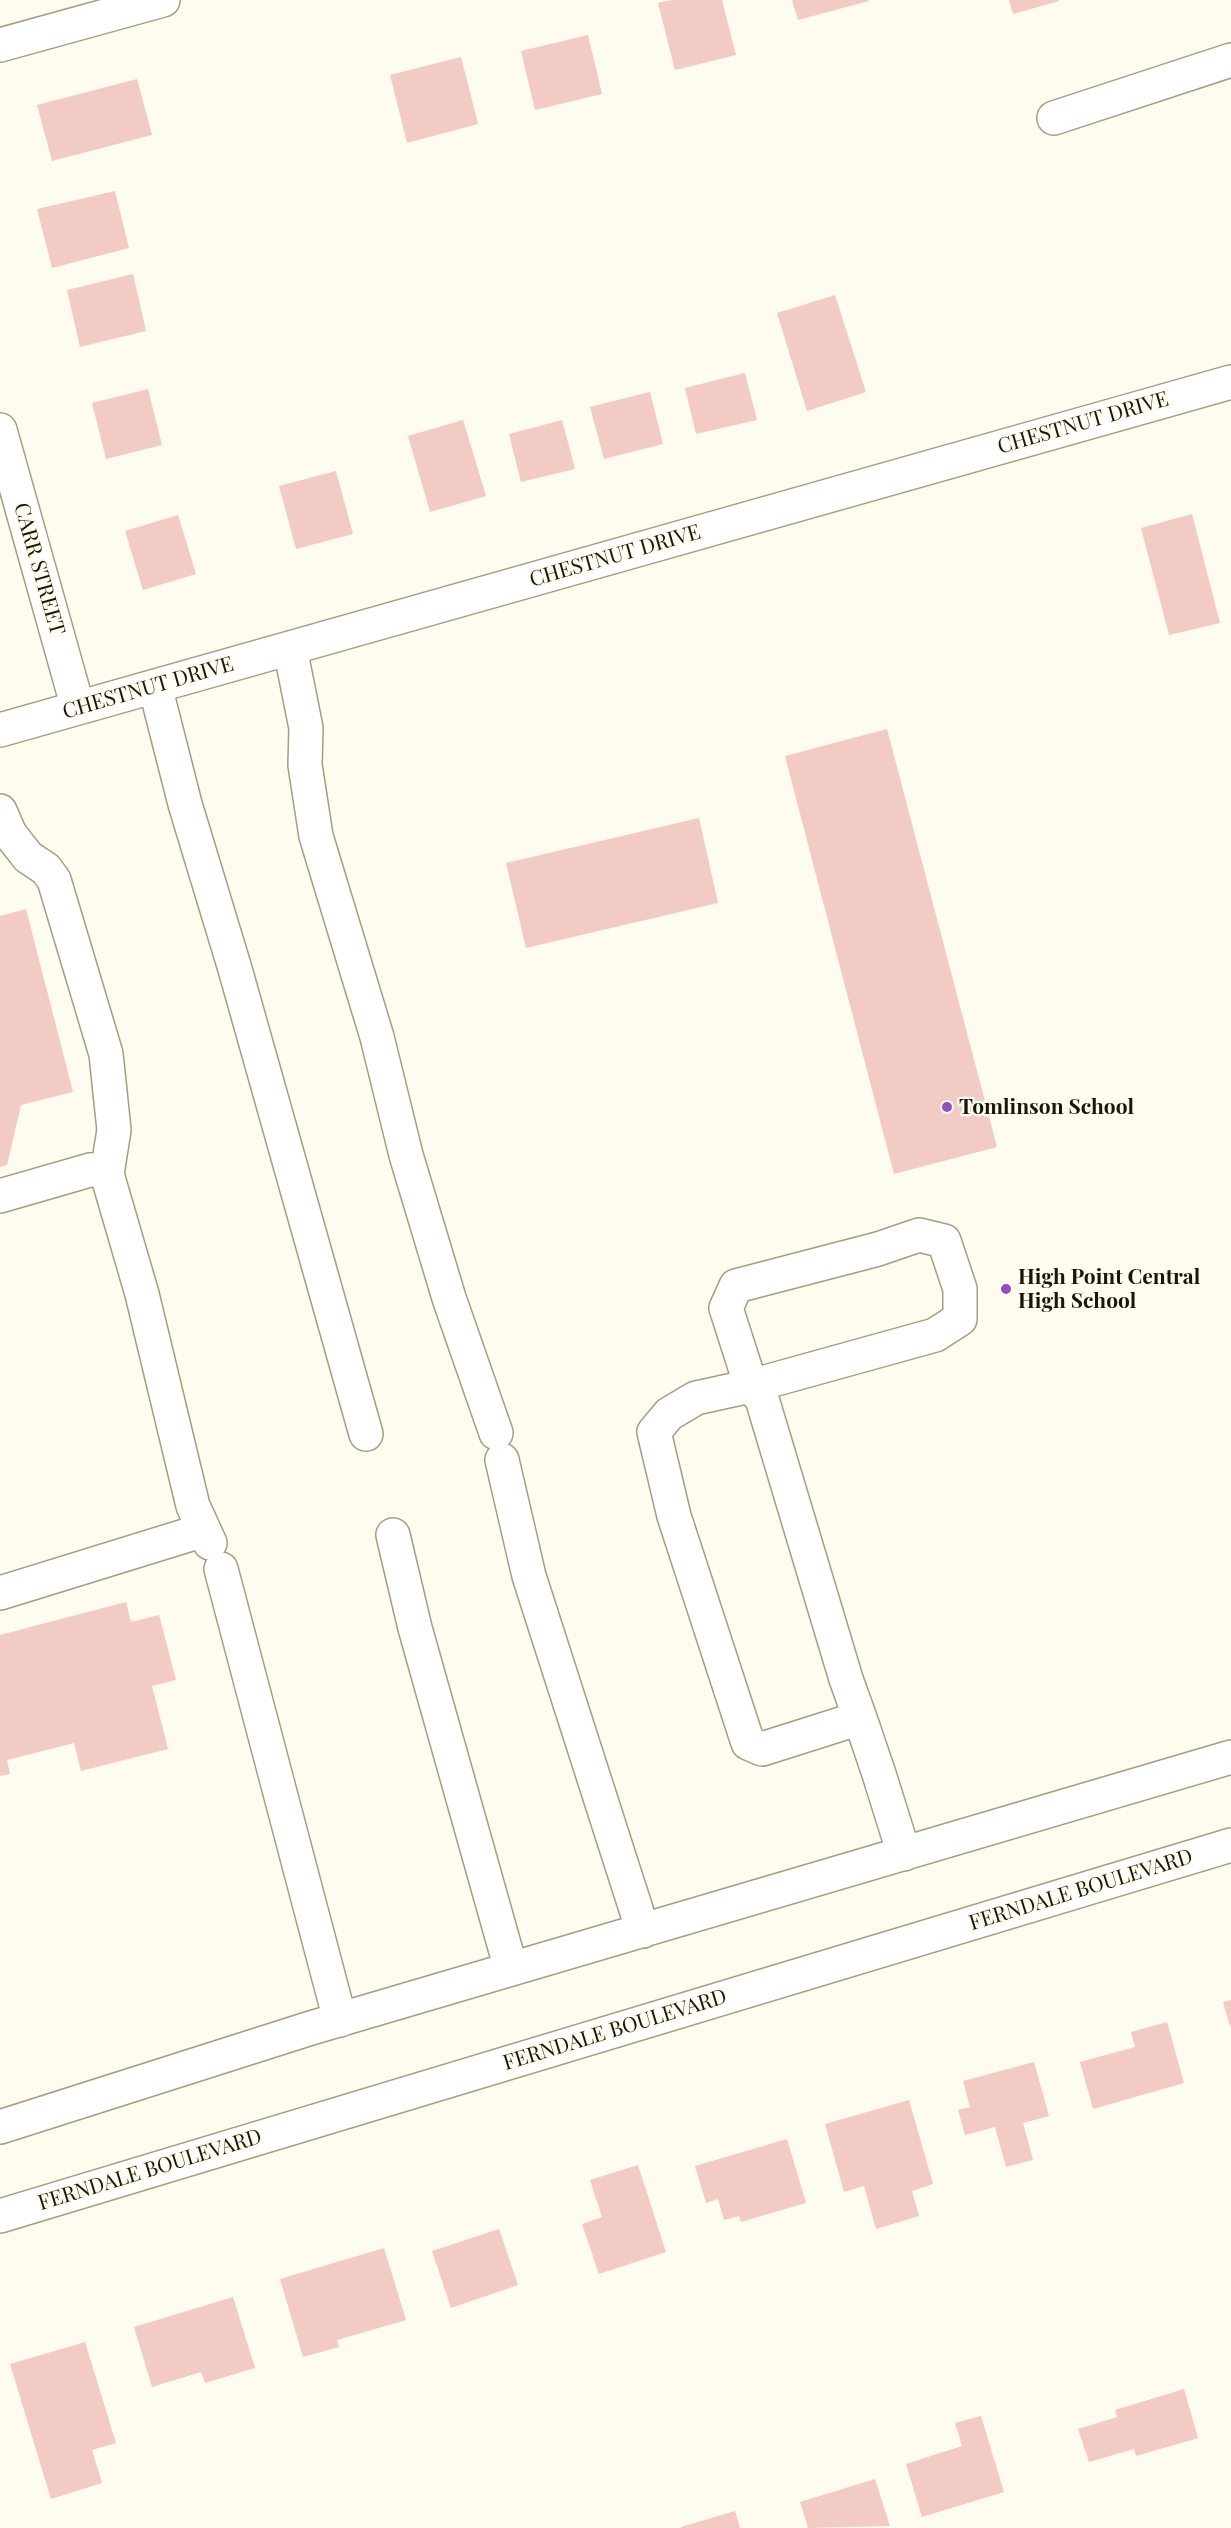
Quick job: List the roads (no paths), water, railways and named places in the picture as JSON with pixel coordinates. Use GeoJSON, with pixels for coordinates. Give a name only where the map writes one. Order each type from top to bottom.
{"type":"FeatureCollection","features":[{"type":"Feature","properties":{"kind":"street"},"geometry":{"type":"LineString","coordinates":[[0,45],[163,0]]}},
{"type":"Feature","properties":{"kind":"street"},"geometry":{"type":"LineString","coordinates":[[1054,118],[1231,60]]}},
{"type":"Feature","properties":{"kind":"street","name":"CHESTNUT DRIVE"},"geometry":{"type":"LineString","coordinates":[[0,730],[1231,382]]}},
{"type":"Feature","properties":{"kind":"street","name":"CARR STREET"},"geometry":{"type":"LineString","coordinates":[[0,430],[78,708]]}},
{"type":"Feature","properties":{"kind":"street"},"geometry":{"type":"LineString","coordinates":[[290,648],[306,728],[305,765],[316,836],[377,1037],[406,1155],[449,1298],[499,1446],[529,1576],[643,1931]]}},
{"type":"Feature","properties":{"kind":"street"},"geometry":{"type":"LineString","coordinates":[[155,686],[185,804],[238,980],[366,1434]]}},
{"type":"Feature","properties":{"kind":"street"},"geometry":{"type":"LineString","coordinates":[[0,811],[10,834],[28,857],[46,869],[54,880],[106,1054],[114,1130],[107,1174],[142,1294],[193,1506],[211,1548],[340,2020]]}},
{"type":"Feature","properties":{"kind":"street"},"geometry":{"type":"LineString","coordinates":[[0,1196],[90,1170],[108,1169]]}},
{"type":"Feature","properties":{"kind":"street"},"geometry":{"type":"LineString","coordinates":[[860,1718],[762,1749],[748,1743],[674,1516],[654,1432],[669,1414],[696,1398],[751,1386],[935,1335],[960,1319],[960,1289],[944,1241],[919,1235],[878,1249],[736,1286],[726,1308],[751,1386],[762,1399],[846,1679],[860,1718],[904,1854]]}},
{"type":"Feature","properties":{"kind":"street"},"geometry":{"type":"LineString","coordinates":[[393,1535],[415,1628],[512,1969]]}},
{"type":"Feature","properties":{"kind":"street"},"geometry":{"type":"LineString","coordinates":[[0,1593],[211,1548]]}},
{"type":"Feature","properties":{"kind":"street"},"geometry":{"type":"LineString","coordinates":[[0,2127],[340,2020],[1231,1757]]}},
{"type":"Feature","properties":{"kind":"street","name":"FERNDALE BOULEVARD"},"geometry":{"type":"LineString","coordinates":[[0,2216],[1231,1845]]}},
{"type":"Feature","properties":{"kind":"place","name":"Tomlinson School"},"geometry":{"type":"Point","coordinates":[947,1107]}},
{"type":"Feature","properties":{"kind":"place","name":"High Point Central High School"},"geometry":{"type":"Point","coordinates":[1006,1289]}}]}
